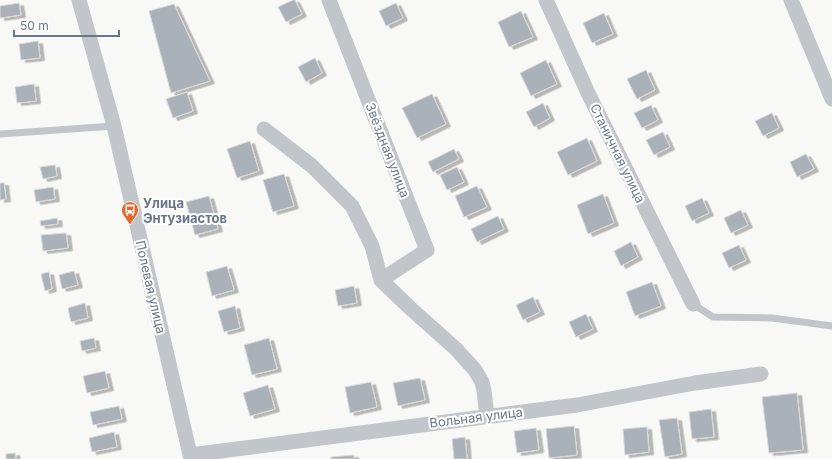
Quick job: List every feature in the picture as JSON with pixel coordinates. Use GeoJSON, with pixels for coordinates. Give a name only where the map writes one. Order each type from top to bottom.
{"type":"FeatureCollection","features":[{"type":"Feature","properties":{"kind":"street","name":"Полевая улица"},"geometry":{"type":"LineString","coordinates":[[79,0],[114,126],[191,457]]}},
{"type":"Feature","properties":{"kind":"street","name":"Звёздная улица"},"geometry":{"type":"LineString","coordinates":[[329,0],[427,250],[381,280]]}},
{"type":"Feature","properties":{"kind":"street","name":"Станичная улица"},"geometry":{"type":"LineString","coordinates":[[546,0],[588,93],[693,304]]}},
{"type":"Feature","properties":{"kind":"street"},"geometry":{"type":"LineString","coordinates":[[791,0],[832,99]]}},
{"type":"Feature","properties":{"kind":"street"},"geometry":{"type":"LineString","coordinates":[[264,129],[312,166],[352,206],[372,246],[381,280],[456,348],[476,370],[482,382],[487,416]]}},
{"type":"Feature","properties":{"kind":"street","name":"Вольная улица"},"geometry":{"type":"LineString","coordinates":[[191,457],[577,405],[695,383],[761,374]]}},
{"type":"Feature","properties":{"kind":"lane"},"geometry":{"type":"LineString","coordinates":[[0,134],[114,126]]}},
{"type":"Feature","properties":{"kind":"lane"},"geometry":{"type":"LineString","coordinates":[[693,304],[713,317],[772,318],[832,326]]}},
{"type":"Feature","properties":{"kind":"building"},"geometry":{"type":"Polygon","coordinates":[[[295,0],[302,14],[286,22],[278,7],[295,0]]]}},
{"type":"Feature","properties":{"kind":"building"},"geometry":{"type":"Polygon","coordinates":[[[19,3],[21,15],[0,18],[0,6],[19,3]]]}},
{"type":"Feature","properties":{"kind":"building"},"geometry":{"type":"Polygon","coordinates":[[[396,3],[403,18],[386,26],[379,11],[396,3]]]}},
{"type":"Feature","properties":{"kind":"building"},"geometry":{"type":"Polygon","coordinates":[[[174,4],[210,81],[171,93],[149,11],[174,4]]]}},
{"type":"Feature","properties":{"kind":"building"},"geometry":{"type":"Polygon","coordinates":[[[521,11],[533,37],[509,47],[498,22],[521,11]]]}},
{"type":"Feature","properties":{"kind":"building"},"geometry":{"type":"Polygon","coordinates":[[[604,13],[613,34],[592,43],[583,23],[604,13]]]}},
{"type":"Feature","properties":{"kind":"building"},"geometry":{"type":"Polygon","coordinates":[[[38,41],[40,58],[21,60],[19,44],[38,41]]]}},
{"type":"Feature","properties":{"kind":"building"},"geometry":{"type":"Polygon","coordinates":[[[315,58],[322,73],[306,82],[298,67],[315,58]]]}},
{"type":"Feature","properties":{"kind":"building"},"geometry":{"type":"Polygon","coordinates":[[[546,60],[557,84],[531,96],[520,73],[546,60]]]}},
{"type":"Feature","properties":{"kind":"building"},"geometry":{"type":"Polygon","coordinates":[[[646,70],[655,90],[637,99],[627,79],[646,70]]]}},
{"type":"Feature","properties":{"kind":"building"},"geometry":{"type":"Polygon","coordinates":[[[34,84],[36,101],[17,103],[15,87],[34,84]]]}},
{"type":"Feature","properties":{"kind":"building"},"geometry":{"type":"Polygon","coordinates":[[[187,92],[193,111],[173,118],[166,99],[187,92]]]}},
{"type":"Feature","properties":{"kind":"building"},"geometry":{"type":"Polygon","coordinates":[[[432,94],[446,124],[417,138],[402,108],[432,94]]]}},
{"type":"Feature","properties":{"kind":"building"},"geometry":{"type":"Polygon","coordinates":[[[543,103],[550,118],[534,127],[526,112],[543,103]]]}},
{"type":"Feature","properties":{"kind":"building"},"geometry":{"type":"Polygon","coordinates":[[[651,105],[658,120],[642,128],[634,113],[651,105]]]}},
{"type":"Feature","properties":{"kind":"building"},"geometry":{"type":"Polygon","coordinates":[[[772,113],[779,128],[763,136],[755,121],[772,113]]]}},
{"type":"Feature","properties":{"kind":"building"},"geometry":{"type":"Polygon","coordinates":[[[663,132],[670,147],[654,155],[646,140],[663,132]]]}},
{"type":"Feature","properties":{"kind":"building"},"geometry":{"type":"Polygon","coordinates":[[[587,138],[597,161],[568,175],[557,152],[587,138]]]}},
{"type":"Feature","properties":{"kind":"building"},"geometry":{"type":"Polygon","coordinates":[[[250,141],[259,171],[237,178],[227,149],[250,141]]]}},
{"type":"Feature","properties":{"kind":"building"},"geometry":{"type":"Polygon","coordinates":[[[454,149],[459,159],[433,172],[428,162],[454,149]]]}},
{"type":"Feature","properties":{"kind":"building"},"geometry":{"type":"Polygon","coordinates":[[[806,154],[814,169],[797,177],[790,162],[806,154]]]}},
{"type":"Feature","properties":{"kind":"building"},"geometry":{"type":"Polygon","coordinates":[[[55,165],[57,176],[43,179],[40,167],[55,165]]]}},
{"type":"Feature","properties":{"kind":"building"},"geometry":{"type":"Polygon","coordinates":[[[457,167],[464,182],[447,190],[440,175],[457,167]]]}},
{"type":"Feature","properties":{"kind":"building"},"geometry":{"type":"Polygon","coordinates":[[[284,174],[294,206],[273,212],[263,180],[284,174]]]}},
{"type":"Feature","properties":{"kind":"building"},"geometry":{"type":"Polygon","coordinates":[[[0,183],[4,183],[6,199],[0,200],[0,183]]]}},
{"type":"Feature","properties":{"kind":"building"},"geometry":{"type":"Polygon","coordinates":[[[477,186],[487,207],[464,217],[455,196],[477,186]]]}},
{"type":"Feature","properties":{"kind":"building"},"geometry":{"type":"Polygon","coordinates":[[[53,187],[55,199],[36,202],[34,190],[53,187]]]}},
{"type":"Feature","properties":{"kind":"building"},"geometry":{"type":"Polygon","coordinates":[[[603,194],[614,223],[588,234],[577,205],[603,194]]]}},
{"type":"Feature","properties":{"kind":"building"},"geometry":{"type":"Polygon","coordinates":[[[209,196],[218,229],[195,235],[186,202],[209,196]]]}},
{"type":"Feature","properties":{"kind":"building"},"geometry":{"type":"Polygon","coordinates":[[[702,198],[709,213],[692,221],[685,206],[702,198]]]}},
{"type":"Feature","properties":{"kind":"building"},"geometry":{"type":"Polygon","coordinates":[[[741,210],[748,225],[731,233],[724,218],[741,210]]]}},
{"type":"Feature","properties":{"kind":"building"},"geometry":{"type":"Polygon","coordinates":[[[498,216],[504,229],[477,242],[471,229],[498,216]]]}},
{"type":"Feature","properties":{"kind":"building"},"geometry":{"type":"Polygon","coordinates":[[[57,218],[58,224],[41,226],[40,221],[57,218]]]}},
{"type":"Feature","properties":{"kind":"building"},"geometry":{"type":"Polygon","coordinates":[[[66,233],[68,248],[43,251],[41,235],[66,233]]]}},
{"type":"Feature","properties":{"kind":"building"},"geometry":{"type":"Polygon","coordinates":[[[631,242],[638,257],[621,266],[614,251],[631,242]]]}},
{"type":"Feature","properties":{"kind":"building"},"geometry":{"type":"Polygon","coordinates":[[[739,245],[746,260],[729,268],[722,253],[739,245]]]}},
{"type":"Feature","properties":{"kind":"building"},"geometry":{"type":"Polygon","coordinates":[[[227,266],[234,290],[212,296],[206,272],[227,266]]]}},
{"type":"Feature","properties":{"kind":"building"},"geometry":{"type":"Polygon","coordinates":[[[74,271],[78,285],[62,289],[59,275],[74,271]]]}},
{"type":"Feature","properties":{"kind":"building"},"geometry":{"type":"Polygon","coordinates":[[[49,272],[52,289],[45,291],[41,274],[49,272]]]}},
{"type":"Feature","properties":{"kind":"building"},"geometry":{"type":"Polygon","coordinates":[[[652,282],[661,306],[635,316],[626,292],[652,282]]]}},
{"type":"Feature","properties":{"kind":"building"},"geometry":{"type":"Polygon","coordinates":[[[354,286],[357,303],[338,306],[335,290],[354,286]]]}},
{"type":"Feature","properties":{"kind":"building"},"geometry":{"type":"Polygon","coordinates":[[[533,297],[540,312],[523,320],[516,305],[533,297]]]}},
{"type":"Feature","properties":{"kind":"building"},"geometry":{"type":"Polygon","coordinates":[[[85,303],[88,318],[71,322],[68,308],[85,303]]]}},
{"type":"Feature","properties":{"kind":"building"},"geometry":{"type":"Polygon","coordinates":[[[235,306],[240,328],[224,332],[218,311],[235,306]]]}},
{"type":"Feature","properties":{"kind":"building"},"geometry":{"type":"Polygon","coordinates":[[[586,314],[593,329],[576,337],[569,322],[586,314]]]}},
{"type":"Feature","properties":{"kind":"building"},"geometry":{"type":"Polygon","coordinates":[[[94,338],[96,348],[82,351],[80,341],[94,338]]]}},
{"type":"Feature","properties":{"kind":"building"},"geometry":{"type":"Polygon","coordinates":[[[269,338],[277,369],[252,375],[244,345],[269,338]]]}},
{"type":"Feature","properties":{"kind":"building"},"geometry":{"type":"Polygon","coordinates":[[[105,371],[109,388],[87,393],[83,376],[105,371]]]}},
{"type":"Feature","properties":{"kind":"building"},"geometry":{"type":"Polygon","coordinates":[[[420,378],[425,400],[398,406],[393,383],[420,378]]]}},
{"type":"Feature","properties":{"kind":"building"},"geometry":{"type":"Polygon","coordinates":[[[371,382],[377,407],[350,413],[345,387],[371,382]]]}},
{"type":"Feature","properties":{"kind":"building"},"geometry":{"type":"Polygon","coordinates":[[[268,385],[275,409],[250,416],[243,393],[268,385]]]}},
{"type":"Feature","properties":{"kind":"building"},"geometry":{"type":"Polygon","coordinates":[[[797,393],[803,450],[769,453],[762,397],[797,393]]]}},
{"type":"Feature","properties":{"kind":"building"},"geometry":{"type":"Polygon","coordinates":[[[119,406],[122,419],[93,425],[90,412],[119,406]]]}},
{"type":"Feature","properties":{"kind":"building"},"geometry":{"type":"Polygon","coordinates":[[[711,409],[714,437],[692,439],[689,412],[711,409]]]}},
{"type":"Feature","properties":{"kind":"building"},"geometry":{"type":"Polygon","coordinates":[[[677,418],[682,454],[665,457],[659,420],[677,418]]]}},
{"type":"Feature","properties":{"kind":"building"},"geometry":{"type":"Polygon","coordinates":[[[574,426],[577,455],[549,458],[546,429],[574,426]]]}},
{"type":"Feature","properties":{"kind":"building"},"geometry":{"type":"Polygon","coordinates":[[[647,427],[649,452],[625,455],[623,429],[647,427]]]}},
{"type":"Feature","properties":{"kind":"building"},"geometry":{"type":"Polygon","coordinates":[[[536,428],[539,450],[517,453],[514,431],[536,428]]]}},
{"type":"Feature","properties":{"kind":"building"},"geometry":{"type":"Polygon","coordinates":[[[114,432],[117,447],[92,452],[89,438],[114,432]]]}},
{"type":"Feature","properties":{"kind":"building"},"geometry":{"type":"Polygon","coordinates":[[[465,437],[467,459],[454,459],[452,439],[465,437]]]}},
{"type":"Feature","properties":{"kind":"building"},"geometry":{"type":"Polygon","coordinates":[[[15,453],[16,459],[6,459],[6,454],[15,453]]]}},
{"type":"Feature","properties":{"kind":"building"},"geometry":{"type":"Polygon","coordinates":[[[354,455],[354,459],[331,459],[331,457],[354,455]]]}},
{"type":"Feature","properties":{"kind":"place","name":"Улица Энтузиастов"},"geometry":{"type":"Point","coordinates":[130,225]}}]}
